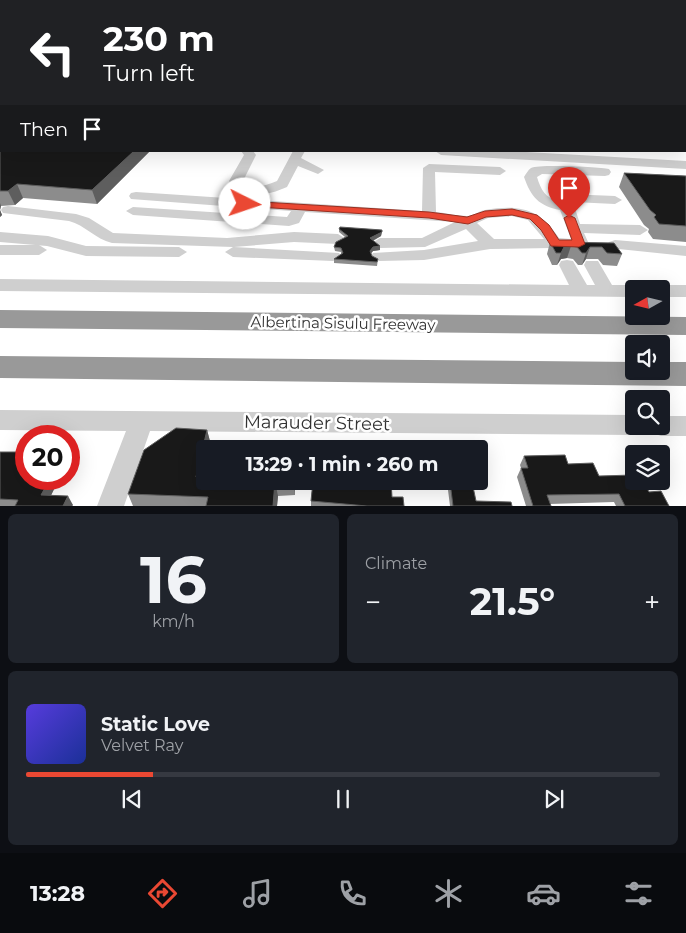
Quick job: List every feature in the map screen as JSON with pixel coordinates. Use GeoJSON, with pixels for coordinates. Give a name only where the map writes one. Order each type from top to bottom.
{"type":"FeatureCollection","features":[{"type":"Feature","properties":{"kind":"highway","name":"Albertina Sisulu Freeway"},"geometry":{"type":"LineString","coordinates":[[0,319],[686,326]]}},
{"type":"Feature","properties":{"kind":"highway"},"geometry":{"type":"LineString","coordinates":[[0,367],[686,374]]}},
{"type":"Feature","properties":{"kind":"street"},"geometry":{"type":"LineString","coordinates":[[248,152],[250,155],[236,181],[238,185],[250,190],[266,190],[282,184],[297,156],[318,170]]}},
{"type":"Feature","properties":{"kind":"street"},"geometry":{"type":"LineString","coordinates":[[458,152],[686,165]]}},
{"type":"Feature","properties":{"kind":"street"},"geometry":{"type":"LineString","coordinates":[[429,215],[429,168],[500,171]]}},
{"type":"Feature","properties":{"kind":"street"},"geometry":{"type":"LineString","coordinates":[[566,207],[552,205],[538,196],[530,177],[531,174],[552,170],[605,172]]}},
{"type":"Feature","properties":{"kind":"street"},"geometry":{"type":"LineString","coordinates":[[607,291],[566,207],[566,198],[615,200]]}},
{"type":"Feature","properties":{"kind":"street"},"geometry":{"type":"LineString","coordinates":[[134,203],[289,222],[294,220],[300,208],[429,215],[468,220],[476,232],[490,244]]}},
{"type":"Feature","properties":{"kind":"street"},"geometry":{"type":"LineString","coordinates":[[8,210],[74,218],[86,223],[100,236],[112,238],[227,243],[282,237],[338,238]]}},
{"type":"Feature","properties":{"kind":"street"},"geometry":{"type":"LineString","coordinates":[[581,290],[561,254],[545,228],[533,217],[526,214],[498,212],[468,220],[442,236],[426,242],[400,244],[380,249],[424,255],[490,244],[561,254],[640,230]]}},
{"type":"Feature","properties":{"kind":"street"},"geometry":{"type":"LineString","coordinates":[[0,237],[48,241],[86,250]]}},
{"type":"Feature","properties":{"kind":"street"},"geometry":{"type":"LineString","coordinates":[[311,255],[316,238]]}},
{"type":"Feature","properties":{"kind":"street"},"geometry":{"type":"LineString","coordinates":[[616,246],[686,251]]}},
{"type":"Feature","properties":{"kind":"street"},"geometry":{"type":"LineString","coordinates":[[0,250],[86,250],[333,256]]}},
{"type":"Feature","properties":{"kind":"street"},"geometry":{"type":"LineString","coordinates":[[0,285],[625,291]]}},
{"type":"Feature","properties":{"kind":"street"},"geometry":{"type":"LineString","coordinates":[[670,291],[686,291]]}},
{"type":"Feature","properties":{"kind":"street","name":"Marauder Street"},"geometry":{"type":"LineString","coordinates":[[0,420],[625,425]]}},
{"type":"Feature","properties":{"kind":"street"},"geometry":{"type":"LineString","coordinates":[[110,506],[142,421]]}},
{"type":"Feature","properties":{"kind":"street"},"geometry":{"type":"LineString","coordinates":[[670,426],[686,426]]}},
{"type":"Feature","properties":{"kind":"building"},"geometry":{"type":"Polygon","coordinates":[[[0,152],[133,152],[92,190],[17,184],[8,191],[0,191],[0,152]]]}},
{"type":"Feature","properties":{"kind":"building"},"geometry":{"type":"Polygon","coordinates":[[[624,173],[686,176],[686,226],[659,224],[654,217],[656,215],[650,210],[624,173]]]}},
{"type":"Feature","properties":{"kind":"building"},"geometry":{"type":"Polygon","coordinates":[[[340,227],[382,230],[382,232],[370,238],[380,246],[373,247],[370,251],[372,256],[378,259],[377,262],[334,259],[343,253],[341,248],[334,247],[336,242],[348,236],[339,229],[340,227]]]}},
{"type":"Feature","properties":{"kind":"building"},"geometry":{"type":"Polygon","coordinates":[[[550,242],[614,243],[622,254],[607,253],[602,247],[590,247],[586,253],[582,253],[577,247],[571,246],[564,247],[561,253],[556,253],[550,242]]]}},
{"type":"Feature","properties":{"kind":"building"},"geometry":{"type":"Polygon","coordinates":[[[176,428],[207,430],[205,440],[196,440],[196,490],[274,490],[273,506],[206,506],[208,497],[128,494],[144,450],[176,428]]]}},
{"type":"Feature","properties":{"kind":"building"},"geometry":{"type":"Polygon","coordinates":[[[0,452],[15,452],[15,490],[44,490],[41,495],[68,496],[63,506],[15,506],[18,500],[0,499],[0,452]]]}},
{"type":"Feature","properties":{"kind":"building"},"geometry":{"type":"Polygon","coordinates":[[[565,455],[568,464],[593,463],[599,476],[625,475],[625,490],[661,491],[669,506],[625,506],[619,494],[547,495],[551,506],[533,506],[521,468],[528,468],[524,456],[565,455]]]}},
{"type":"Feature","properties":{"kind":"building"},"geometry":{"type":"Polygon","coordinates":[[[312,490],[392,490],[392,497],[403,497],[404,506],[367,506],[311,501],[312,490]]]}},
{"type":"Feature","properties":{"kind":"building"},"geometry":{"type":"Polygon","coordinates":[[[451,490],[474,490],[476,501],[511,502],[512,506],[453,506],[451,490]]]}},
{"type":"Feature","properties":{"kind":"route"},"geometry":{"type":"LineString","coordinates":[[245,204],[429,215],[468,220],[485,214],[512,212],[533,217],[552,236],[555,243],[579,244],[569,218]]}}]}
